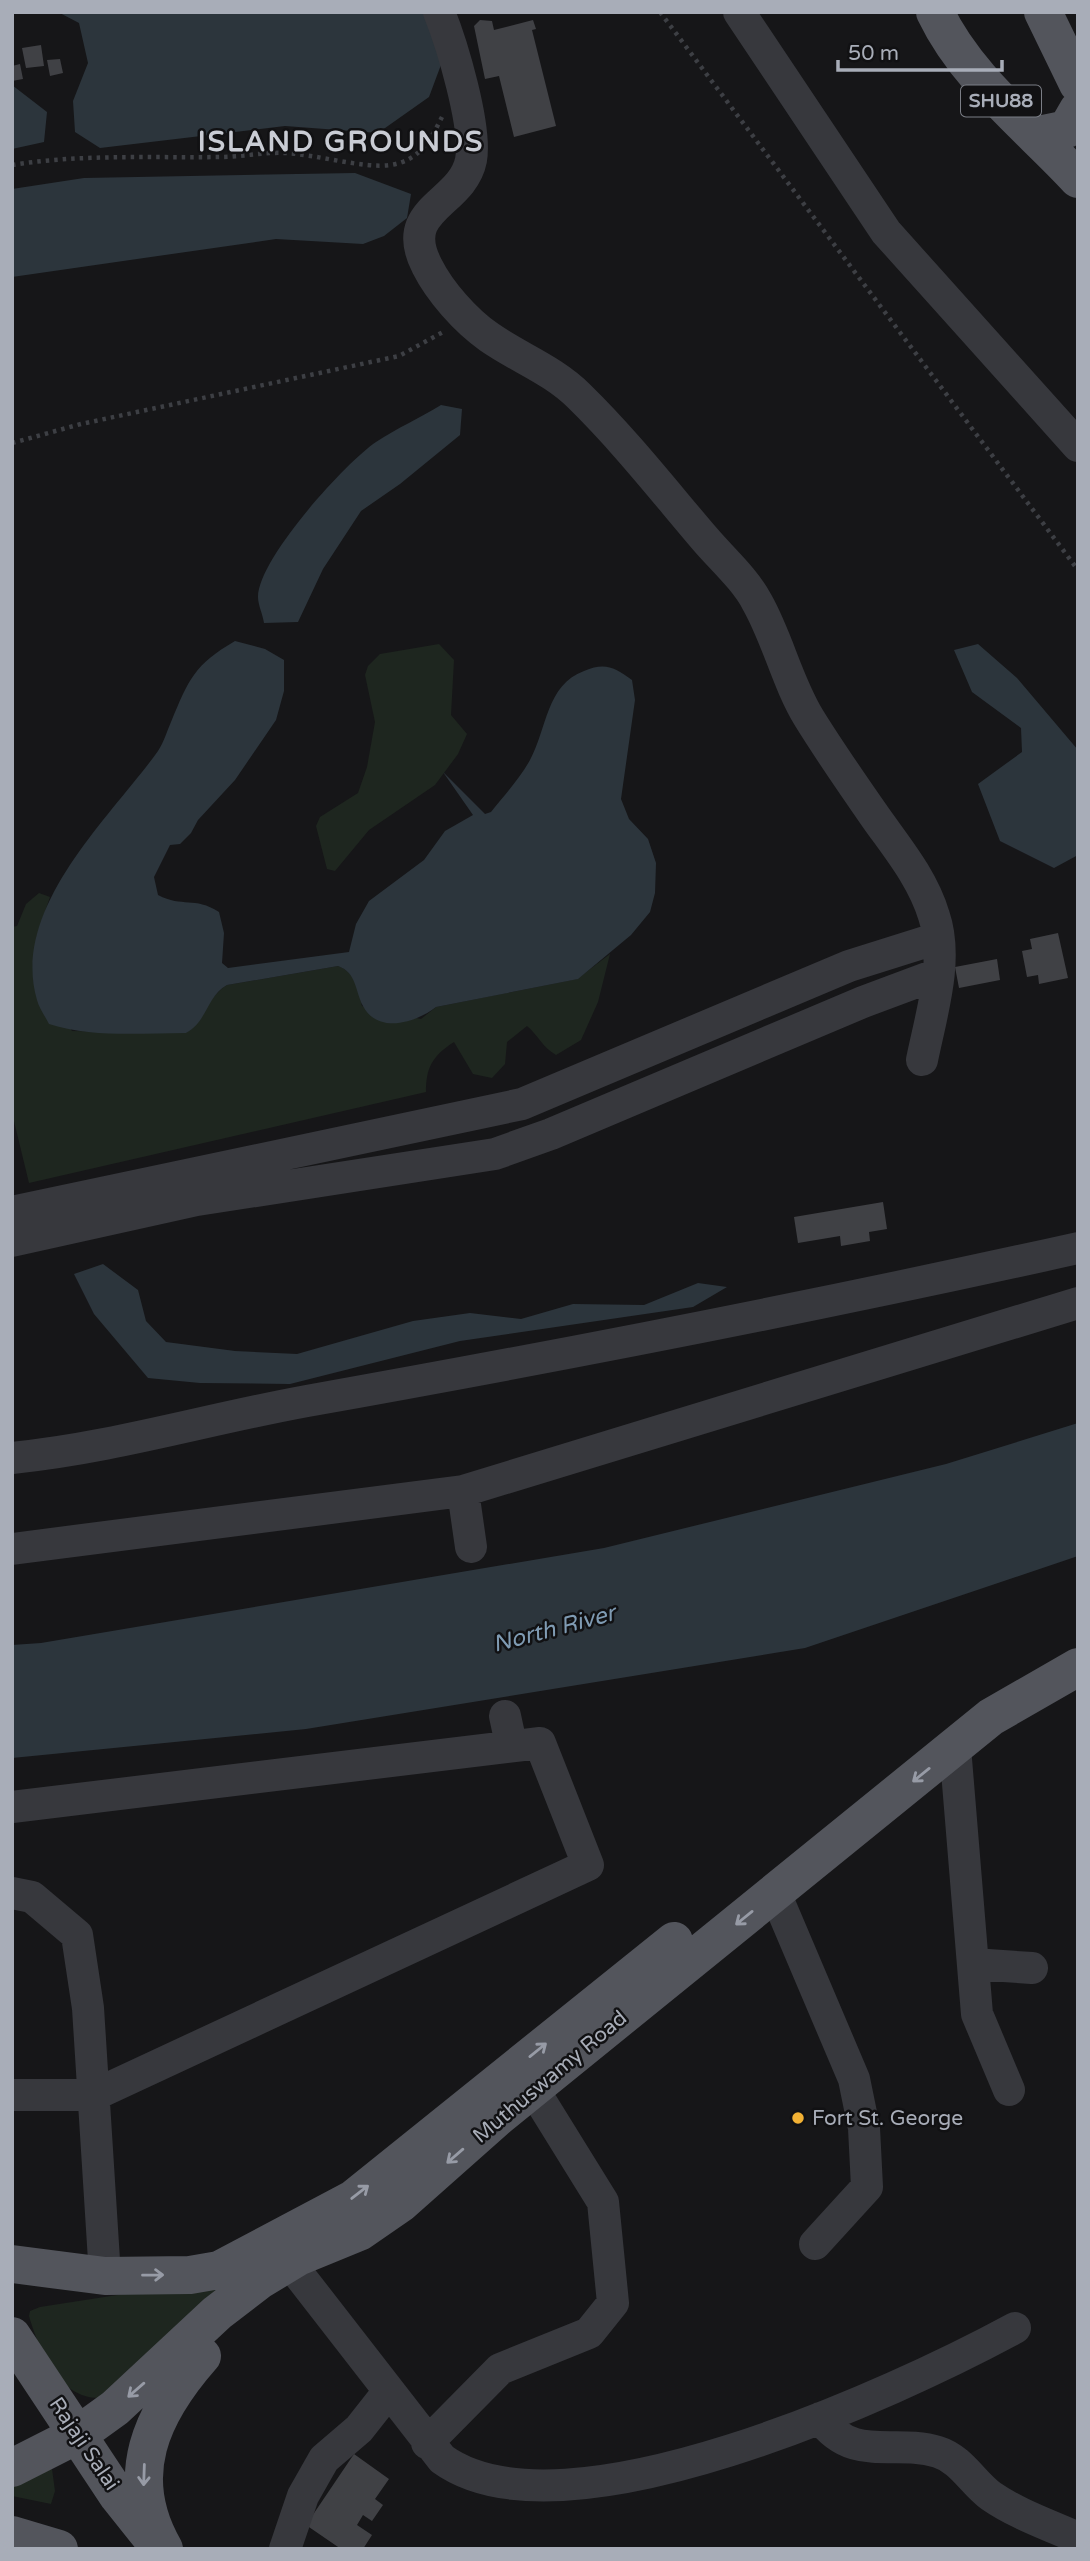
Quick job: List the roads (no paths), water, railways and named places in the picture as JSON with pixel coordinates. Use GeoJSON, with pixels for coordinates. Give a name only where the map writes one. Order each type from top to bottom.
{"type":"FeatureCollection","features":[{"type":"Feature","properties":{"kind":"main road","name":"SHU88"},"geometry":{"type":"LineString","coordinates":[[935,12],[983,84],[1038,135],[1078,179]]}},
{"type":"Feature","properties":{"kind":"main road"},"geometry":{"type":"LineString","coordinates":[[1043,12],[1078,85]]}},
{"type":"Feature","properties":{"kind":"main road"},"geometry":{"type":"LineString","coordinates":[[1038,135],[1067,130],[1078,110]]}},
{"type":"Feature","properties":{"kind":"main road","name":"Muthuswamy Road"},"geometry":{"type":"LineString","coordinates":[[12,2264],[105,2276],[190,2275],[219,2270],[353,2199],[940,1727],[1078,1638]]}},
{"type":"Feature","properties":{"kind":"main road","name":"Muthuswamy Road"},"geometry":{"type":"LineString","coordinates":[[12,2468],[79,2434],[116,2408],[235,2298],[289,2262],[359,2232],[401,2203],[533,2090],[991,1717],[1078,1667]]}},
{"type":"Feature","properties":{"kind":"main road"},"geometry":{"type":"LineString","coordinates":[[163,2549],[149,2516],[144,2493],[146,2452],[153,2427],[179,2382],[260,2299],[289,2262]]}},
{"type":"Feature","properties":{"kind":"main road","name":"Rajaji Salai"},"geometry":{"type":"LineString","coordinates":[[12,2336],[132,2515],[163,2549]]}},
{"type":"Feature","properties":{"kind":"main road"},"geometry":{"type":"LineString","coordinates":[[12,2535],[60,2549]]}},
{"type":"Feature","properties":{"kind":"street"},"geometry":{"type":"LineString","coordinates":[[439,12],[461,89],[472,141],[468,170],[419,226],[420,246],[426,265],[440,287],[489,337],[538,364],[576,393],[622,440],[755,598],[807,715],[899,848],[935,917],[938,974],[922,1060]]}},
{"type":"Feature","properties":{"kind":"street"},"geometry":{"type":"LineString","coordinates":[[738,12],[886,232],[1078,446]]}},
{"type":"Feature","properties":{"kind":"street"},"geometry":{"type":"LineString","coordinates":[[12,1212],[523,1104],[849,966],[938,937]]}},
{"type":"Feature","properties":{"kind":"street"},"geometry":{"type":"LineString","coordinates":[[12,1241],[197,1200],[495,1154],[551,1134],[863,1002],[938,974]]}},
{"type":"Feature","properties":{"kind":"street"},"geometry":{"type":"LineString","coordinates":[[12,1458],[77,1451],[272,1408],[584,1352],[1078,1248]]}},
{"type":"Feature","properties":{"kind":"street"},"geometry":{"type":"LineString","coordinates":[[12,1549],[463,1490],[1078,1303]]}},
{"type":"Feature","properties":{"kind":"street"},"geometry":{"type":"LineString","coordinates":[[463,1490],[471,1547]]}},
{"type":"Feature","properties":{"kind":"street"},"geometry":{"type":"LineString","coordinates":[[12,1807],[508,1730],[540,1743],[589,1865],[94,2095],[12,2095]]}},
{"type":"Feature","properties":{"kind":"street"},"geometry":{"type":"LineString","coordinates":[[956,1747],[977,2014],[1009,2090]]}},
{"type":"Feature","properties":{"kind":"street"},"geometry":{"type":"LineString","coordinates":[[12,1893],[32,1896],[77,1935],[88,2008],[105,2276]]}},
{"type":"Feature","properties":{"kind":"street"},"geometry":{"type":"LineString","coordinates":[[775,1894],[854,2079],[864,2128],[867,2187],[815,2244]]}},
{"type":"Feature","properties":{"kind":"street"},"geometry":{"type":"LineString","coordinates":[[973,1964],[1032,1968]]}},
{"type":"Feature","properties":{"kind":"street"},"geometry":{"type":"LineString","coordinates":[[427,2442],[500,2369],[589,2333],[613,2303],[603,2202],[533,2090]]}},
{"type":"Feature","properties":{"kind":"street"},"geometry":{"type":"LineString","coordinates":[[289,2262],[427,2442],[459,2471],[483,2480],[517,2486],[590,2483],[655,2472],[820,2418],[954,2361],[1015,2328]]}},
{"type":"Feature","properties":{"kind":"street"},"geometry":{"type":"LineString","coordinates":[[285,2549],[303,2496],[324,2459],[359,2429],[389,2391]]}},
{"type":"Feature","properties":{"kind":"street"},"geometry":{"type":"LineString","coordinates":[[820,2418],[836,2436],[850,2443],[868,2448],[928,2449],[942,2453],[962,2467],[989,2494],[1012,2508],[1078,2538]]}},
{"type":"Feature","properties":{"kind":"water"},"geometry":{"type":"Polygon","coordinates":[[[58,12],[434,12],[448,46],[429,97],[378,133],[285,126],[100,148],[75,132],[73,101],[88,63],[79,23],[58,12]]]}},
{"type":"Feature","properties":{"kind":"water"},"geometry":{"type":"Polygon","coordinates":[[[12,85],[47,112],[44,142],[12,149],[12,85]]]}},
{"type":"Feature","properties":{"kind":"water"},"geometry":{"type":"Polygon","coordinates":[[[355,173],[411,194],[407,218],[384,236],[363,244],[276,239],[12,277],[12,189],[84,178],[355,173]]]}},
{"type":"Feature","properties":{"kind":"water"},"geometry":{"type":"Polygon","coordinates":[[[441,405],[462,409],[460,435],[400,484],[361,511],[323,569],[298,622],[264,623],[258,597],[262,580],[272,560],[305,513],[362,453],[384,437],[441,405]]]}},
{"type":"Feature","properties":{"kind":"water"},"geometry":{"type":"Polygon","coordinates":[[[235,641],[265,649],[284,660],[284,691],[276,720],[235,780],[198,820],[191,833],[180,844],[170,845],[154,877],[158,895],[175,901],[202,904],[219,912],[224,933],[222,963],[228,968],[349,952],[356,924],[369,901],[424,860],[445,831],[473,815],[443,772],[485,814],[491,812],[530,760],[549,709],[562,686],[584,671],[604,666],[632,680],[635,700],[621,799],[629,819],[648,839],[656,863],[655,893],[650,912],[631,935],[578,979],[436,1007],[409,1021],[388,1023],[370,1015],[363,1006],[349,973],[338,966],[227,985],[186,1033],[100,1033],[49,1024],[37,1000],[32,966],[38,932],[51,898],[69,866],[158,751],[194,674],[210,658],[235,641]]]}},
{"type":"Feature","properties":{"kind":"water"},"geometry":{"type":"Polygon","coordinates":[[[978,644],[1017,678],[1078,750],[1078,855],[1054,868],[1000,841],[978,784],[1022,752],[1021,728],[972,692],[954,650],[978,644]]]}},
{"type":"Feature","properties":{"kind":"water"},"geometry":{"type":"Polygon","coordinates":[[[103,1264],[138,1290],[146,1321],[166,1342],[235,1351],[297,1354],[413,1321],[470,1313],[521,1319],[573,1304],[644,1305],[698,1283],[727,1287],[693,1307],[460,1341],[290,1384],[200,1383],[148,1378],[94,1314],[74,1274],[103,1264]]]}},
{"type":"Feature","properties":{"kind":"water","name":"North River"},"geometry":{"type":"Polygon","coordinates":[[[1078,1423],[1078,1556],[805,1648],[306,1729],[12,1758],[12,1645],[41,1643],[604,1548],[946,1464],[1078,1423]]]}},
{"type":"Feature","properties":{"kind":"place","name":"Fort St. George"},"geometry":{"type":"Point","coordinates":[798,2118]}},
{"type":"Feature","properties":{"kind":"district","name":"ISLAND GROUNDS"},"geometry":{"type":"Point","coordinates":[341,142]}}]}
